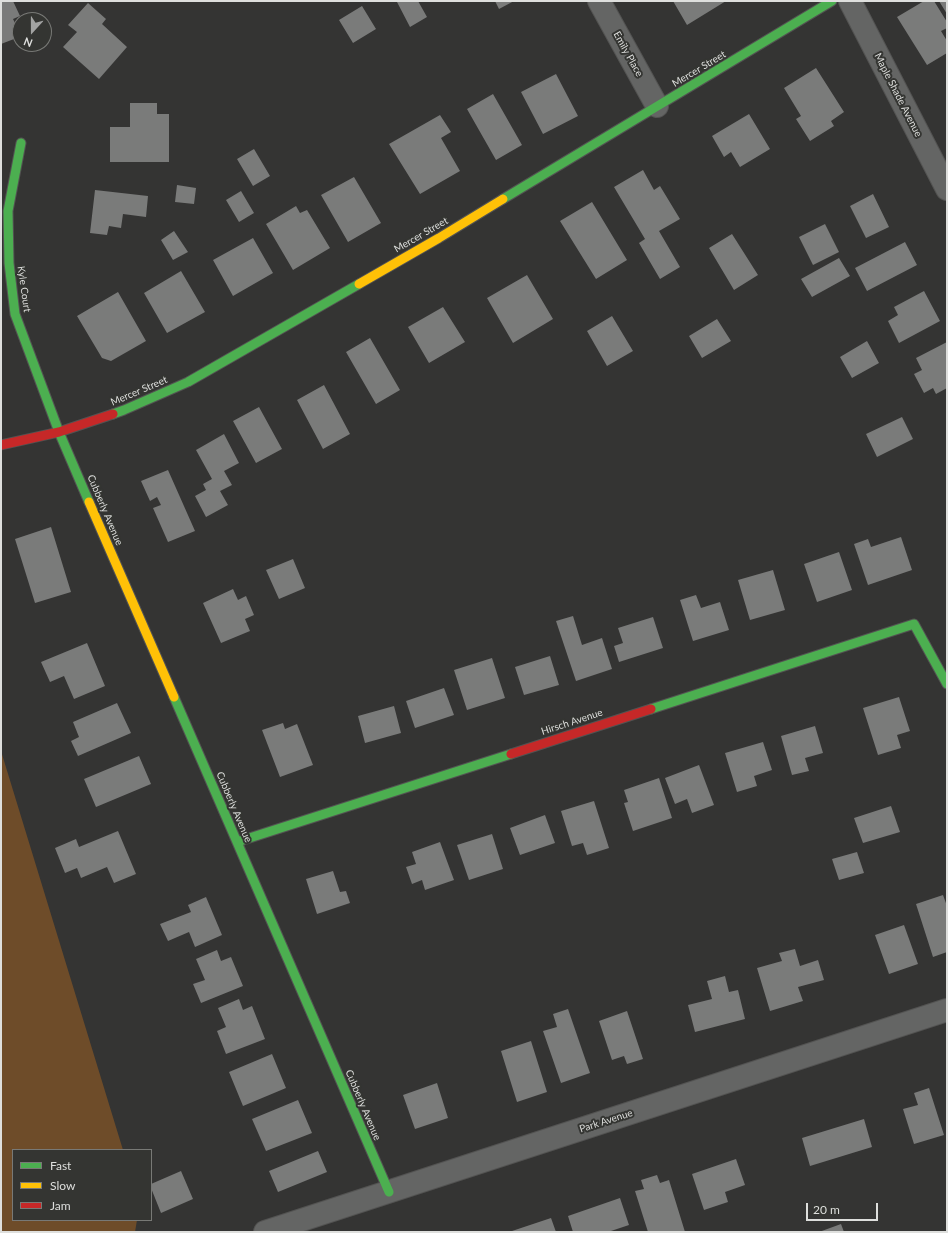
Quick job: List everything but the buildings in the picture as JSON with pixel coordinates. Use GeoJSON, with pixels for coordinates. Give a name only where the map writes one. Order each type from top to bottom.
{"type":"FeatureCollection","features":[{"type":"Feature","properties":{"kind":"street","name":"Emily Place"},"geometry":{"type":"LineString","coordinates":[[599,1],[657,106]]}},
{"type":"Feature","properties":{"kind":"street","name":"Mercer Street"},"geometry":{"type":"LineString","coordinates":[[1,445],[59,432],[124,410],[188,382],[439,238],[832,1]]}},
{"type":"Feature","properties":{"kind":"street","name":"Maple Shade Avenue"},"geometry":{"type":"LineString","coordinates":[[850,1],[947,189]]}},
{"type":"Feature","properties":{"kind":"street","name":"Kyle Court"},"geometry":{"type":"LineString","coordinates":[[21,143],[8,211],[9,263],[16,314],[59,432]]}},
{"type":"Feature","properties":{"kind":"street","name":"Cubberly Avenue"},"geometry":{"type":"LineString","coordinates":[[59,432],[389,1192]]}},
{"type":"Feature","properties":{"kind":"street","name":"Hirsch Avenue"},"geometry":{"type":"LineString","coordinates":[[237,842],[914,624],[947,684]]}},
{"type":"Feature","properties":{"kind":"street","name":"Park Avenue"},"geometry":{"type":"LineString","coordinates":[[266,1232],[947,1010]]}},
{"type":"Feature","properties":{"kind":"shaded area"},"geometry":{"type":"Polygon","coordinates":[[[1,751],[123,1149],[12,1149],[12,1221],[137,1221],[135,1232],[1,1232],[1,751]]]}},
{"type":"Feature","properties":{"kind":"traffic: fast"},"geometry":{"type":"LineString","coordinates":[[503,199],[832,1]]}},
{"type":"Feature","properties":{"kind":"traffic: fast"},"geometry":{"type":"LineString","coordinates":[[21,143],[8,211],[9,263],[15,314],[59,432],[89,502]]}},
{"type":"Feature","properties":{"kind":"traffic: fast"},"geometry":{"type":"LineString","coordinates":[[113,414],[188,382],[359,284]]}},
{"type":"Feature","properties":{"kind":"traffic: fast"},"geometry":{"type":"LineString","coordinates":[[651,709],[914,624],[947,684]]}},
{"type":"Feature","properties":{"kind":"traffic: fast"},"geometry":{"type":"LineString","coordinates":[[174,697],[389,1192]]}},
{"type":"Feature","properties":{"kind":"traffic: fast"},"geometry":{"type":"LineString","coordinates":[[237,842],[511,754]]}},
{"type":"Feature","properties":{"kind":"traffic: slow"},"geometry":{"type":"LineString","coordinates":[[359,284],[503,199]]}},
{"type":"Feature","properties":{"kind":"traffic: slow"},"geometry":{"type":"LineString","coordinates":[[89,502],[174,697]]}},
{"type":"Feature","properties":{"kind":"traffic: jam"},"geometry":{"type":"LineString","coordinates":[[1,445],[59,432],[113,414]]}},
{"type":"Feature","properties":{"kind":"traffic: jam"},"geometry":{"type":"LineString","coordinates":[[511,754],[651,709]]}}]}
